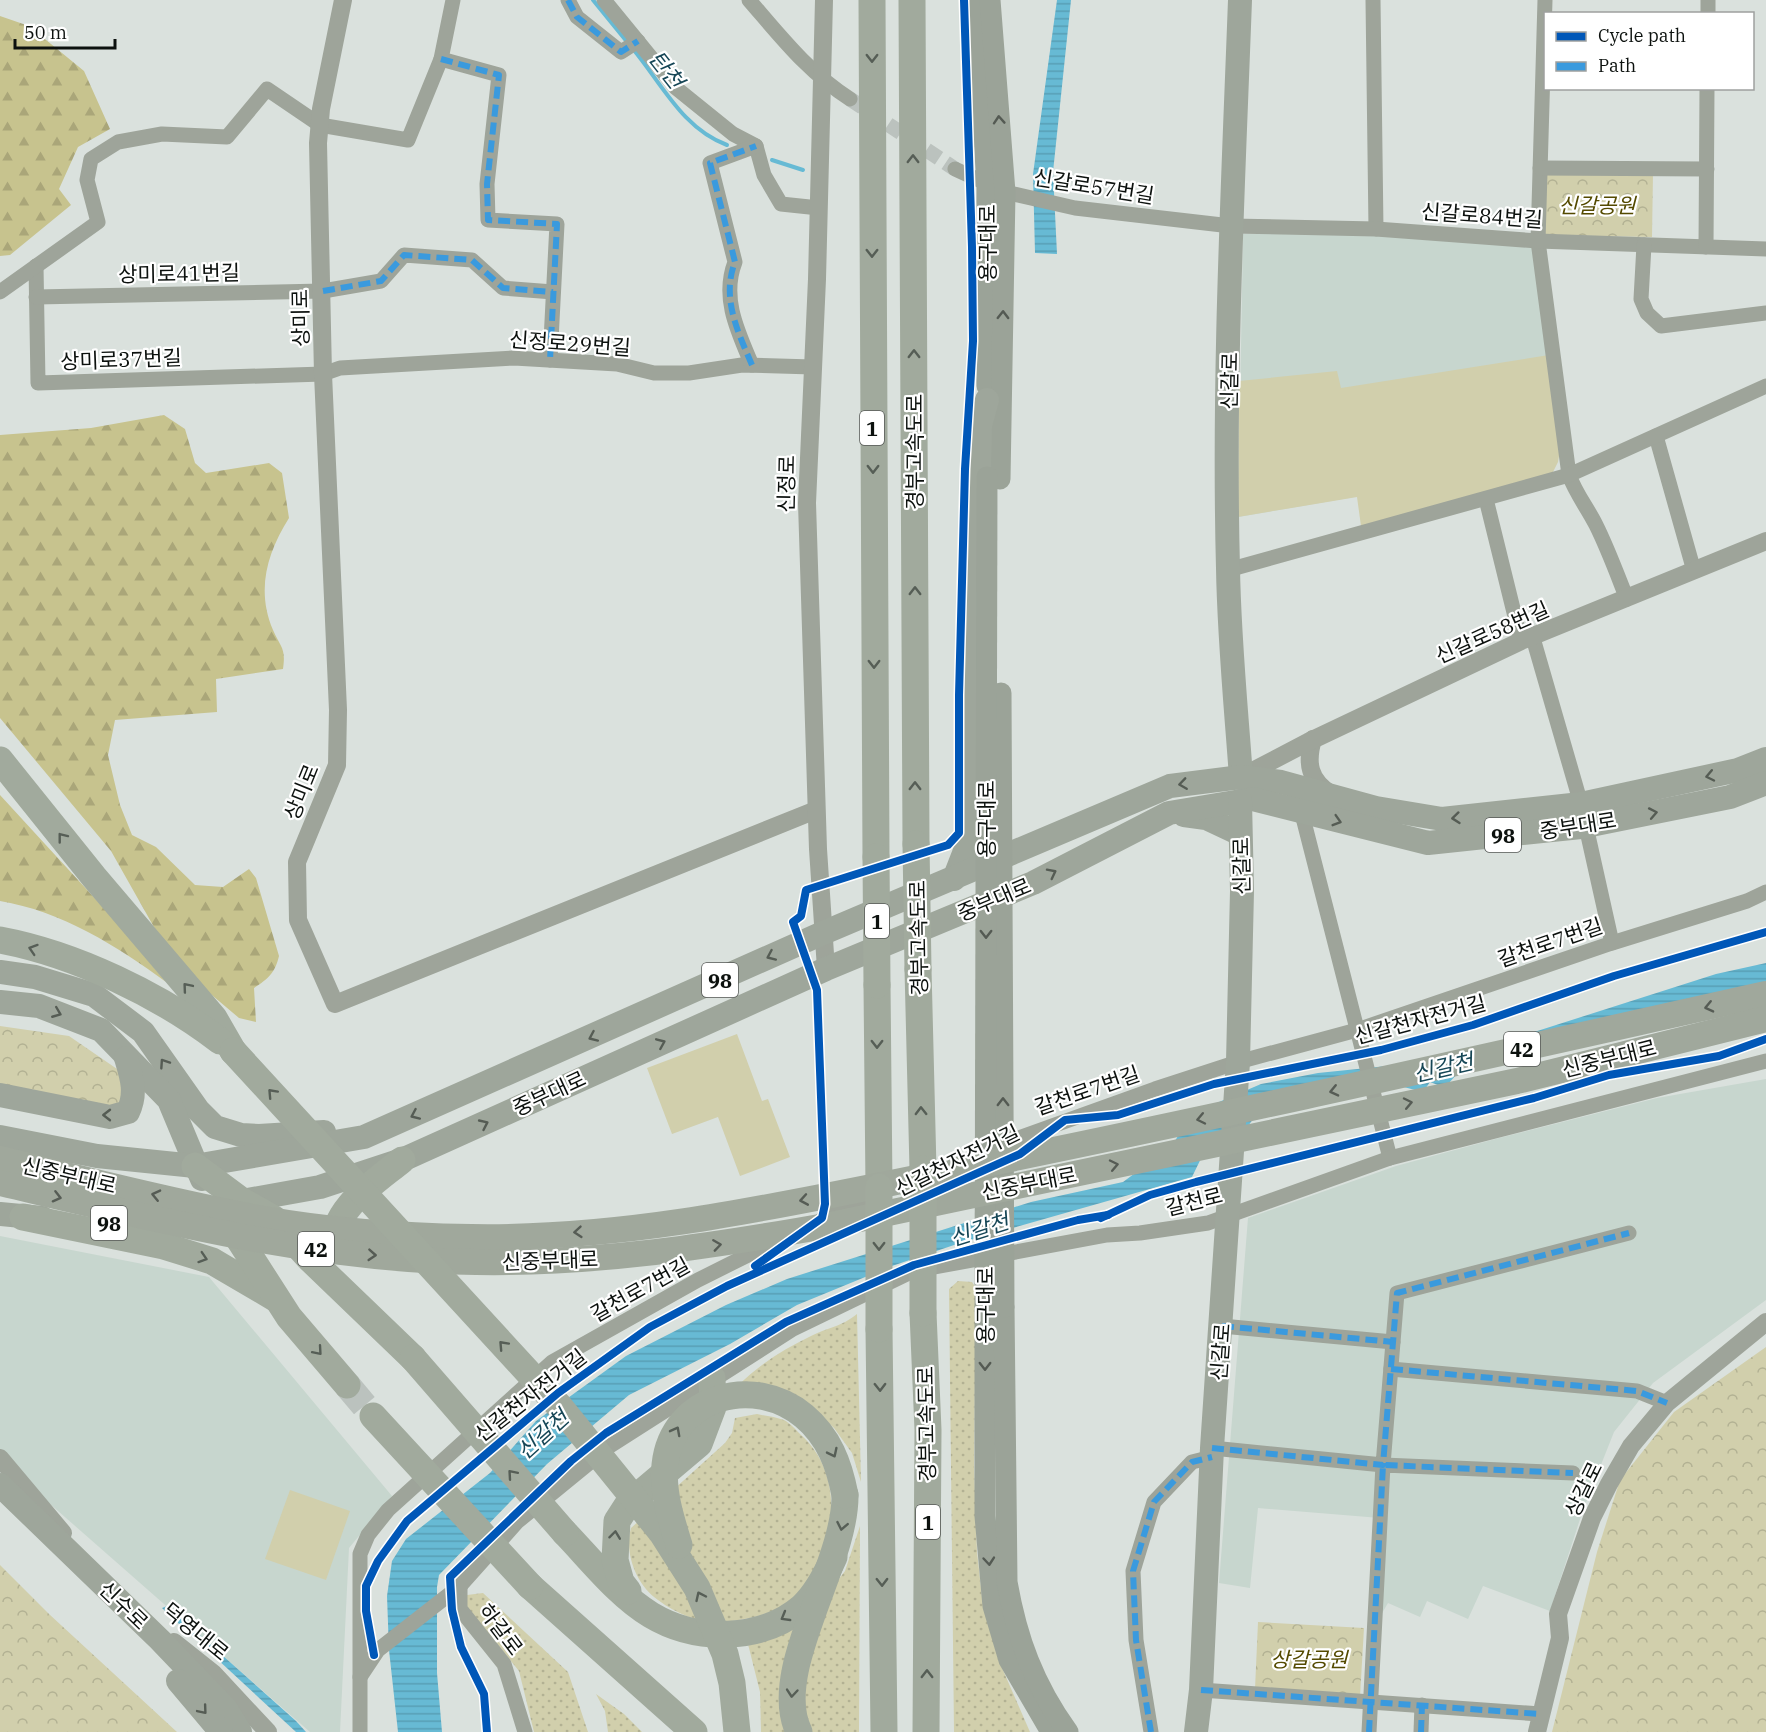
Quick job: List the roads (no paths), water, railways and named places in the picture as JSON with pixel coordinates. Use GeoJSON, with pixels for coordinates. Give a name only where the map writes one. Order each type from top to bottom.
{"type":"FeatureCollection","features":[{"type":"Feature","properties":{"kind":"highway","name":"경부고속도로"},"geometry":{"type":"LineString","coordinates":[[872,0],[879,1329],[884,1732]]}},
{"type":"Feature","properties":{"kind":"highway","name":"경부고속도로"},"geometry":{"type":"LineString","coordinates":[[912,0],[916,844],[923,1313],[927,1430],[926,1732]]}},
{"type":"Feature","properties":{"kind":"highway"},"geometry":{"type":"LineString","coordinates":[[0,760],[94,878],[214,1018],[233,1051]]}},
{"type":"Feature","properties":{"kind":"highway"},"geometry":{"type":"LineString","coordinates":[[0,940],[85,966],[143,992],[199,1025],[233,1051],[560,1407],[662,1533],[687,1569]]}},
{"type":"Feature","properties":{"kind":"highway","name":"신중부대로"},"geometry":{"type":"LineString","coordinates":[[0,1159],[266,1220],[364,1231],[472,1237],[540,1235],[615,1229],[807,1199],[1064,1148],[1278,1103],[1766,994]]}},
{"type":"Feature","properties":{"kind":"highway","name":"신중부대로"},"geometry":{"type":"LineString","coordinates":[[0,1183],[176,1226],[272,1244],[366,1255],[475,1262],[559,1261],[638,1256],[718,1245],[831,1225],[1517,1081],[1766,1019]]}},
{"type":"Feature","properties":{"kind":"highway"},"geometry":{"type":"LineString","coordinates":[[402,1160],[344,1212],[332,1234],[332,1249],[336,1263],[413,1358],[565,1533],[639,1607],[686,1629],[724,1635],[746,1632],[785,1618],[802,1606],[816,1590],[834,1557]]}},
{"type":"Feature","properties":{"kind":"highway"},"geometry":{"type":"LineString","coordinates":[[195,1166],[230,1204],[275,1298],[347,1385]]}},
{"type":"Feature","properties":{"kind":"highway"},"geometry":{"type":"LineString","coordinates":[[230,1204],[274,1219],[309,1258],[413,1358]]}},
{"type":"Feature","properties":{"kind":"highway"},"geometry":{"type":"LineString","coordinates":[[7,1215],[164,1246],[213,1261],[275,1298]]}},
{"type":"Feature","properties":{"kind":"highway"},"geometry":{"type":"LineString","coordinates":[[639,1607],[621,1582],[617,1572],[614,1547],[617,1521],[628,1504],[699,1444],[713,1407],[712,1378]]}},
{"type":"Feature","properties":{"kind":"highway"},"geometry":{"type":"LineString","coordinates":[[737,1732],[732,1683],[725,1654],[687,1569],[667,1503],[665,1466],[668,1450],[681,1421],[707,1401],[721,1397],[753,1395],[789,1405],[818,1430],[839,1467],[845,1495],[844,1521],[834,1557],[804,1640],[791,1691],[791,1709],[799,1732]]}},
{"type":"Feature","properties":{"kind":"highway"},"geometry":{"type":"LineString","coordinates":[[373,1416],[666,1732]]}},
{"type":"Feature","properties":{"kind":"highway"},"geometry":{"type":"LineString","coordinates":[[530,1586],[694,1732]]}},
{"type":"Feature","properties":{"kind":"main road","name":"용구대로"},"geometry":{"type":"LineString","coordinates":[[975,0],[996,188],[987,400],[993,478]]}},
{"type":"Feature","properties":{"kind":"main road","name":"용구대로"},"geometry":{"type":"LineString","coordinates":[[990,0],[996,188],[993,478],[995,1307],[985,1516],[993,1606],[1009,1660],[1051,1732]]}},
{"type":"Feature","properties":{"kind":"main road","name":"신갈로"},"geometry":{"type":"LineString","coordinates":[[1240,0],[1231,226],[1228,570],[1241,777]]}},
{"type":"Feature","properties":{"kind":"main road"},"geometry":{"type":"LineString","coordinates":[[954,879],[968,843],[972,823],[980,426],[987,400]]}},
{"type":"Feature","properties":{"kind":"main road","name":"중부대로"},"geometry":{"type":"LineString","coordinates":[[0,1137],[97,1156],[195,1166],[345,1143],[389,1127],[823,933],[1170,786],[1241,777],[1281,782],[1376,808],[1442,819],[1584,815],[1738,770],[1766,759]]}},
{"type":"Feature","properties":{"kind":"main road","name":"중부대로"},"geometry":{"type":"LineString","coordinates":[[7,1215],[108,1223],[172,1216],[320,1187],[402,1160],[826,969],[1040,879],[1169,813],[1253,799],[1428,843],[1584,815],[1730,797],[1766,783]]}},
{"type":"Feature","properties":{"kind":"main road","name":"신갈로"},"geometry":{"type":"LineString","coordinates":[[1196,1732],[1201,1690],[1212,1452],[1237,1068],[1242,891],[1240,801]]}},
{"type":"Feature","properties":{"kind":"main road"},"geometry":{"type":"LineString","coordinates":[[1169,813],[1206,818],[1240,834]]}},
{"type":"Feature","properties":{"kind":"main road"},"geometry":{"type":"LineString","coordinates":[[0,972],[35,977],[94,995],[143,1032],[198,1110],[215,1127],[241,1136],[259,1136],[389,1127]]}},
{"type":"Feature","properties":{"kind":"main road"},"geometry":{"type":"LineString","coordinates":[[0,1002],[39,1006],[100,1030],[169,1100],[195,1166]]}},
{"type":"Feature","properties":{"kind":"main road"},"geometry":{"type":"LineString","coordinates":[[0,1095],[110,1117],[128,1112],[135,1089],[126,1056]]}},
{"type":"Feature","properties":{"kind":"main road"},"geometry":{"type":"LineString","coordinates":[[0,1159],[53,1154],[97,1156]]}},
{"type":"Feature","properties":{"kind":"main road","name":"용구대로"},"geometry":{"type":"LineString","coordinates":[[995,1307],[1005,1371],[1005,1543],[1007,1582],[1014,1623],[1035,1679],[1068,1732]]}},
{"type":"Feature","properties":{"kind":"main road"},"geometry":{"type":"LineString","coordinates":[[1005,1371],[1022,1616],[1046,1676],[1084,1732]]}},
{"type":"Feature","properties":{"kind":"main road","name":"신수로"},"geometry":{"type":"LineString","coordinates":[[0,1485],[160,1640],[226,1709],[240,1732]]}},
{"type":"Feature","properties":{"kind":"main road","name":"신수로"},"geometry":{"type":"LineString","coordinates":[[0,1504],[165,1665],[222,1732]]}},
{"type":"Feature","properties":{"kind":"street","name":"상미로"},"geometry":{"type":"LineString","coordinates":[[343,0],[320,125],[323,374],[338,710],[337,765],[297,862],[298,920],[335,1004],[816,810]]}},
{"type":"Feature","properties":{"kind":"street"},"geometry":{"type":"LineString","coordinates":[[0,292],[98,222],[87,180],[92,159],[118,142],[162,134],[227,137],[267,89],[320,125],[408,140],[441,59],[453,0]]}},
{"type":"Feature","properties":{"kind":"street"},"geometry":{"type":"LineString","coordinates":[[568,0],[577,16],[621,52],[638,41]]}},
{"type":"Feature","properties":{"kind":"street"},"geometry":{"type":"LineString","coordinates":[[604,0],[676,88],[733,134],[756,146],[764,175],[781,204],[819,208]]}},
{"type":"Feature","properties":{"kind":"street"},"geometry":{"type":"LineString","coordinates":[[748,0],[822,81],[850,99]]}},
{"type":"Feature","properties":{"kind":"street","name":"신정로"},"geometry":{"type":"LineString","coordinates":[[824,0],[819,208],[807,503],[816,810],[826,969]]}},
{"type":"Feature","properties":{"kind":"street"},"geometry":{"type":"LineString","coordinates":[[1373,0],[1376,229]]}},
{"type":"Feature","properties":{"kind":"street"},"geometry":{"type":"LineString","coordinates":[[1544,34],[1538,241],[1569,476],[1576,494],[1584,502],[1597,527],[1627,599]]}},
{"type":"Feature","properties":{"kind":"street"},"geometry":{"type":"LineString","coordinates":[[441,59],[499,75],[487,184],[488,220],[557,224],[550,360]]}},
{"type":"Feature","properties":{"kind":"street"},"geometry":{"type":"LineString","coordinates":[[1706,247],[1707,90]]}},
{"type":"Feature","properties":{"kind":"street"},"geometry":{"type":"LineString","coordinates":[[752,365],[732,318],[729,276],[735,262],[710,163],[756,146]]}},
{"type":"Feature","properties":{"kind":"street"},"geometry":{"type":"LineString","coordinates":[[1540,168],[1707,169]]}},
{"type":"Feature","properties":{"kind":"street","name":"신갈로57번길"},"geometry":{"type":"LineString","coordinates":[[955,169],[996,188],[1064,205],[1231,226]]}},
{"type":"Feature","properties":{"kind":"street","name":"신갈로84번길"},"geometry":{"type":"LineString","coordinates":[[1231,226],[1376,229],[1538,241],[1766,249]]}},
{"type":"Feature","properties":{"kind":"street"},"geometry":{"type":"LineString","coordinates":[[1644,244],[1641,299],[1647,314],[1661,326],[1766,313]]}},
{"type":"Feature","properties":{"kind":"street","name":"상미로41번길"},"geometry":{"type":"LineString","coordinates":[[36,297],[323,291],[381,281],[404,255],[472,260],[503,288],[553,292]]}},
{"type":"Feature","properties":{"kind":"street","name":"상미로37번길"},"geometry":{"type":"LineString","coordinates":[[36,266],[38,383],[323,374]]}},
{"type":"Feature","properties":{"kind":"street","name":"신정로29번길"},"geometry":{"type":"LineString","coordinates":[[323,374],[340,368],[514,358],[617,364],[654,373],[689,373],[752,365],[813,367]]}},
{"type":"Feature","properties":{"kind":"street"},"geometry":{"type":"LineString","coordinates":[[1228,570],[1569,476],[1766,386]]}},
{"type":"Feature","properties":{"kind":"street"},"geometry":{"type":"LineString","coordinates":[[1656,436],[1694,571]]}},
{"type":"Feature","properties":{"kind":"street"},"geometry":{"type":"LineString","coordinates":[[1486,499],[1527,640],[1584,815],[1612,943]]}},
{"type":"Feature","properties":{"kind":"street","name":"신갈로58번길"},"geometry":{"type":"LineString","coordinates":[[1241,777],[1313,739],[1527,640],[1766,541]]}},
{"type":"Feature","properties":{"kind":"street"},"geometry":{"type":"LineString","coordinates":[[1313,739],[1308,762],[1310,773],[1324,789],[1338,798]]}},
{"type":"Feature","properties":{"kind":"street","name":"신갈로"},"geometry":{"type":"LineString","coordinates":[[1240,801],[1241,777]]}},
{"type":"Feature","properties":{"kind":"street"},"geometry":{"type":"LineString","coordinates":[[1301,810],[1389,1151]]}},
{"type":"Feature","properties":{"kind":"street","name":"갈천로7번길"},"geometry":{"type":"LineString","coordinates":[[360,1677],[360,1554],[368,1534],[388,1510],[552,1362],[698,1280],[828,1215],[1034,1131],[1357,1030],[1612,943],[1747,901],[1766,892]]}},
{"type":"Feature","properties":{"kind":"street","name":"갈천로"},"geometry":{"type":"LineString","coordinates":[[360,1677],[378,1650],[460,1586],[517,1522],[610,1446],[712,1378],[793,1329],[913,1271],[1107,1235],[1185,1228],[1229,1209],[1389,1151],[1766,1061]]}},
{"type":"Feature","properties":{"kind":"street"},"geometry":{"type":"LineString","coordinates":[[1369,1732],[1383,1465],[1397,1293],[1629,1233]]}},
{"type":"Feature","properties":{"kind":"street","name":"상갈로"},"geometry":{"type":"LineString","coordinates":[[1539,1723],[1560,1638],[1558,1614],[1592,1518],[1630,1446],[1667,1403],[1766,1322]]}},
{"type":"Feature","properties":{"kind":"street"},"geometry":{"type":"LineString","coordinates":[[1222,1326],[1393,1342]]}},
{"type":"Feature","properties":{"kind":"street"},"geometry":{"type":"LineString","coordinates":[[1391,1369],[1637,1391],[1667,1403]]}},
{"type":"Feature","properties":{"kind":"street"},"geometry":{"type":"LineString","coordinates":[[1151,1732],[1136,1640],[1133,1572],[1154,1502],[1192,1462],[1212,1452],[1383,1465],[1573,1473]]}},
{"type":"Feature","properties":{"kind":"street","name":"덕영대로"},"geometry":{"type":"LineString","coordinates":[[0,1458],[116,1597],[213,1673],[268,1732]]}},
{"type":"Feature","properties":{"kind":"street","name":"하갈로"},"geometry":{"type":"LineString","coordinates":[[460,1586],[460,1609],[504,1664],[510,1676],[525,1732]]}},
{"type":"Feature","properties":{"kind":"street"},"geometry":{"type":"LineString","coordinates":[[360,1677],[360,1732]]}},
{"type":"Feature","properties":{"kind":"street"},"geometry":{"type":"LineString","coordinates":[[1201,1690],[1422,1705],[1539,1723]]}},
{"type":"Feature","properties":{"kind":"street"},"geometry":{"type":"LineString","coordinates":[[1421,1732],[1422,1705]]}},
{"type":"Feature","properties":{"kind":"water"},"geometry":{"type":"Polygon","coordinates":[[[1057,0],[1071,0],[1053,172],[1057,254],[1035,253],[1033,174],[1057,0]]]}},
{"type":"Feature","properties":{"kind":"water","name":"신갈천"},"geometry":{"type":"Polygon","coordinates":[[[1766,963],[1766,985],[1457,1074],[1448,1084],[1438,1085],[1430,1082],[1423,1092],[1392,1084],[1256,1115],[1243,1133],[1209,1142],[1192,1177],[960,1243],[892,1266],[797,1305],[730,1344],[629,1395],[547,1464],[439,1575],[437,1673],[442,1732],[398,1732],[389,1650],[387,1596],[392,1561],[406,1539],[490,1473],[536,1421],[626,1356],[726,1305],[787,1279],[1031,1202],[1123,1182],[1172,1146],[1191,1114],[1261,1084],[1318,1073],[1426,1062],[1531,1033],[1716,974],[1766,963]]]}},
{"type":"Feature","properties":{"kind":"water"},"geometry":{"type":"Polygon","coordinates":[[[167,1606],[306,1732],[296,1732],[162,1608],[167,1606]]]}},
{"type":"Feature","properties":{"kind":"waterway","name":"탄천"},"geometry":{"type":"LineString","coordinates":[[593,0],[628,43]]}},
{"type":"Feature","properties":{"kind":"waterway","name":"탄천"},"geometry":{"type":"LineString","coordinates":[[633,49],[686,117],[712,138],[727,145]]}},
{"type":"Feature","properties":{"kind":"waterway","name":"탄천"},"geometry":{"type":"LineString","coordinates":[[772,160],[803,170]]}},
{"type":"Feature","properties":{"kind":"tunnel"},"geometry":{"type":"LineString","coordinates":[[850,99],[955,169]]}},
{"type":"Feature","properties":{"kind":"tunnel"},"geometry":{"type":"LineString","coordinates":[[347,1385],[373,1416]]}},
{"type":"Feature","properties":{"kind":"park label","name":"신갈공원"},"geometry":{"type":"Point","coordinates":[1597,205]}},
{"type":"Feature","properties":{"kind":"park label","name":"상갈공원"},"geometry":{"type":"Point","coordinates":[1309,1659]}}]}
